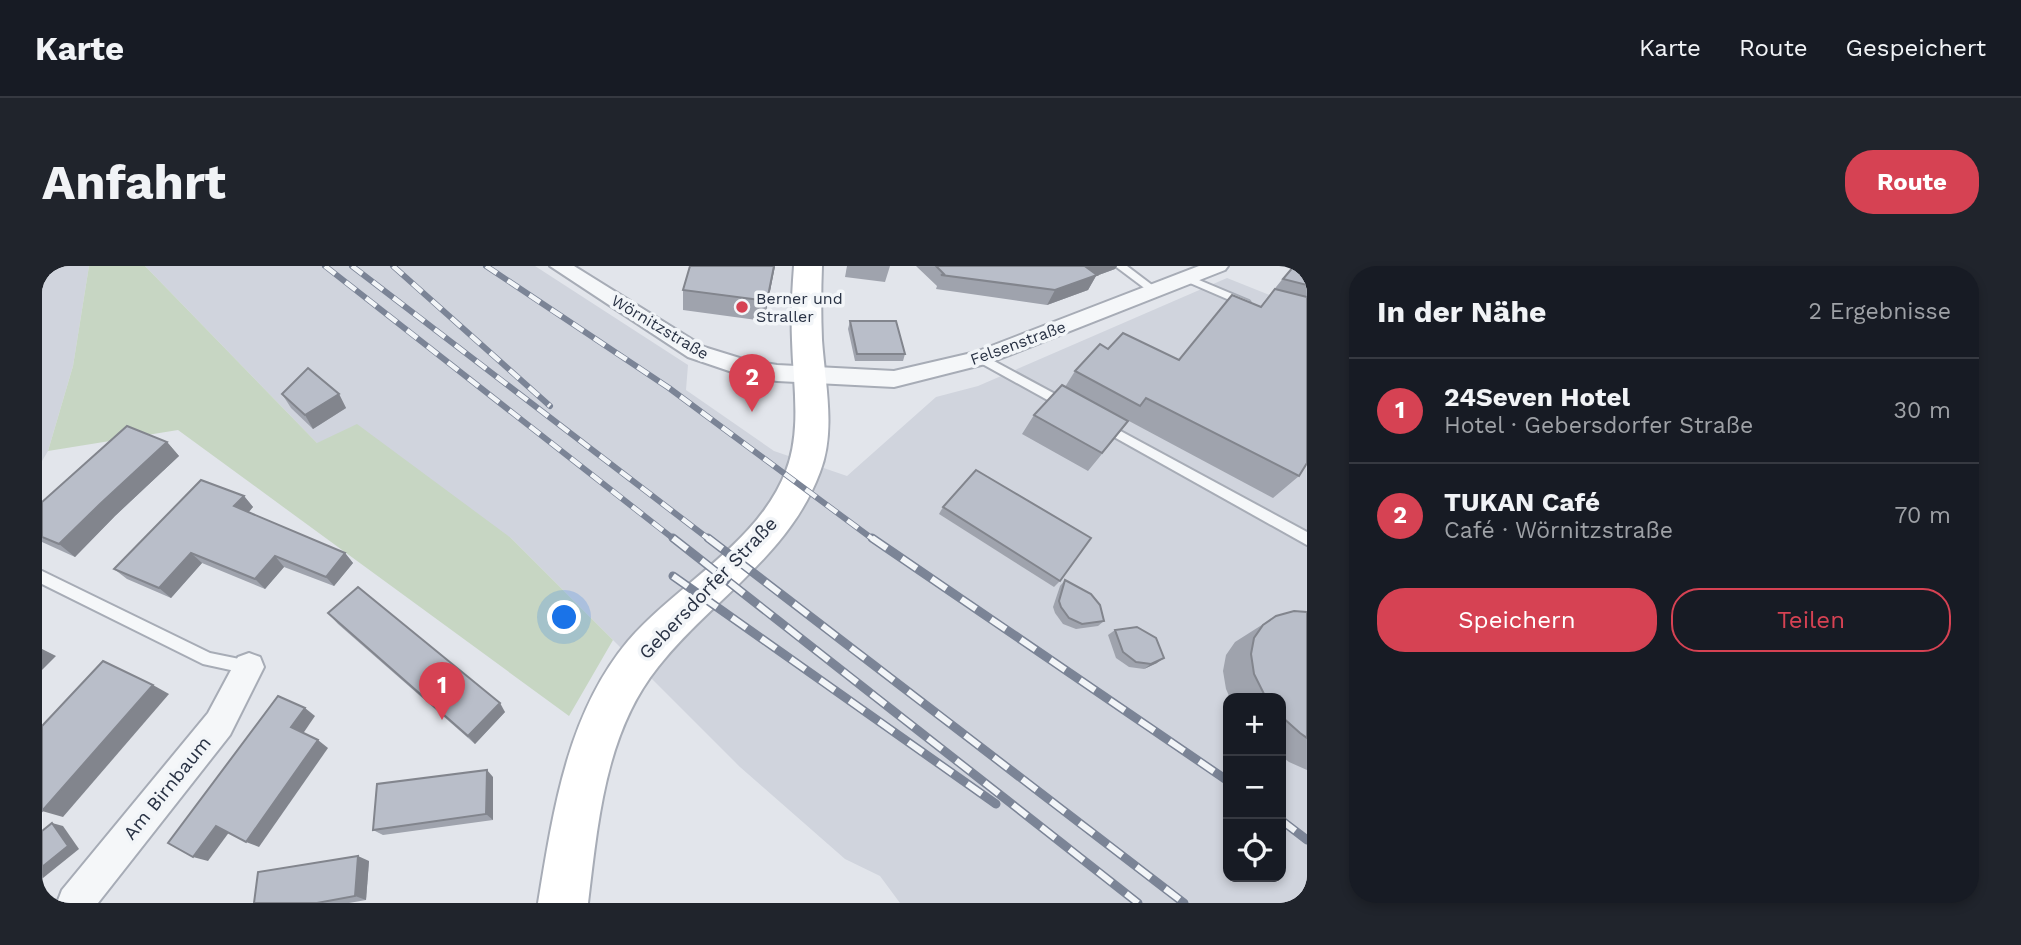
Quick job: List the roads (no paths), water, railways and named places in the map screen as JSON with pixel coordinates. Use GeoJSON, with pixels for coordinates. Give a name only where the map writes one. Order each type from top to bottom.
{"type":"FeatureCollection","features":[{"type":"Feature","properties":{"kind":"main road","name":"Gebersdorfer Straße"},"geometry":{"type":"LineString","coordinates":[[563,903],[584,779],[593,747],[616,694],[656,639],[758,541],[786,504],[804,469],[812,419],[806,314],[808,266]]}},
{"type":"Feature","properties":{"kind":"street","name":"Wörnitzstraße"},"geometry":{"type":"LineString","coordinates":[[560,266],[696,352],[744,368],[810,376]]}},
{"type":"Feature","properties":{"kind":"street","name":"Felsenstraße"},"geometry":{"type":"LineString","coordinates":[[810,376],[894,379],[981,358],[1218,266]]}},
{"type":"Feature","properties":{"kind":"street","name":"Am Birnbaum"},"geometry":{"type":"LineString","coordinates":[[75,903],[219,724],[249,667]]}},
{"type":"Feature","properties":{"kind":"lane"},"geometry":{"type":"LineString","coordinates":[[1120,266],[1155,291]]}},
{"type":"Feature","properties":{"kind":"lane"},"geometry":{"type":"LineString","coordinates":[[1187,278],[1256,307]]}},
{"type":"Feature","properties":{"kind":"lane"},"geometry":{"type":"LineString","coordinates":[[981,358],[1078,412]]}},
{"type":"Feature","properties":{"kind":"lane"},"geometry":{"type":"LineString","coordinates":[[1090,418],[1307,539]]}},
{"type":"Feature","properties":{"kind":"lane"},"geometry":{"type":"LineString","coordinates":[[42,577],[208,659],[249,667]]}},
{"type":"Feature","properties":{"kind":"railway"},"geometry":{"type":"LineString","coordinates":[[325,266],[675,540]]}},
{"type":"Feature","properties":{"kind":"railway"},"geometry":{"type":"LineString","coordinates":[[352,266],[710,540]]}},
{"type":"Feature","properties":{"kind":"railway"},"geometry":{"type":"LineString","coordinates":[[393,266],[550,406]]}},
{"type":"Feature","properties":{"kind":"railway"},"geometry":{"type":"LineString","coordinates":[[486,266],[669,388],[874,540]]}},
{"type":"Feature","properties":{"kind":"railway"},"geometry":{"type":"LineString","coordinates":[[673,538],[1138,903]]}},
{"type":"Feature","properties":{"kind":"railway"},"geometry":{"type":"LineString","coordinates":[[708,538],[1184,903]]}},
{"type":"Feature","properties":{"kind":"railway"},"geometry":{"type":"LineString","coordinates":[[872,538],[1223,778]]}},
{"type":"Feature","properties":{"kind":"railway"},"geometry":{"type":"LineString","coordinates":[[673,576],[996,804]]}},
{"type":"Feature","properties":{"kind":"railway"},"geometry":{"type":"LineString","coordinates":[[1286,824],[1307,840]]}},
{"type":"Feature","properties":{"kind":"place","name":"Berner und Straller"},"geometry":{"type":"Point","coordinates":[742,307]}},
{"type":"Feature","properties":{"kind":"place","name":"TUKAN Café"},"geometry":{"type":"Point","coordinates":[752,412]}},
{"type":"Feature","properties":{"kind":"place","name":"24Seven Hotel"},"geometry":{"type":"Point","coordinates":[442,720]}}]}
